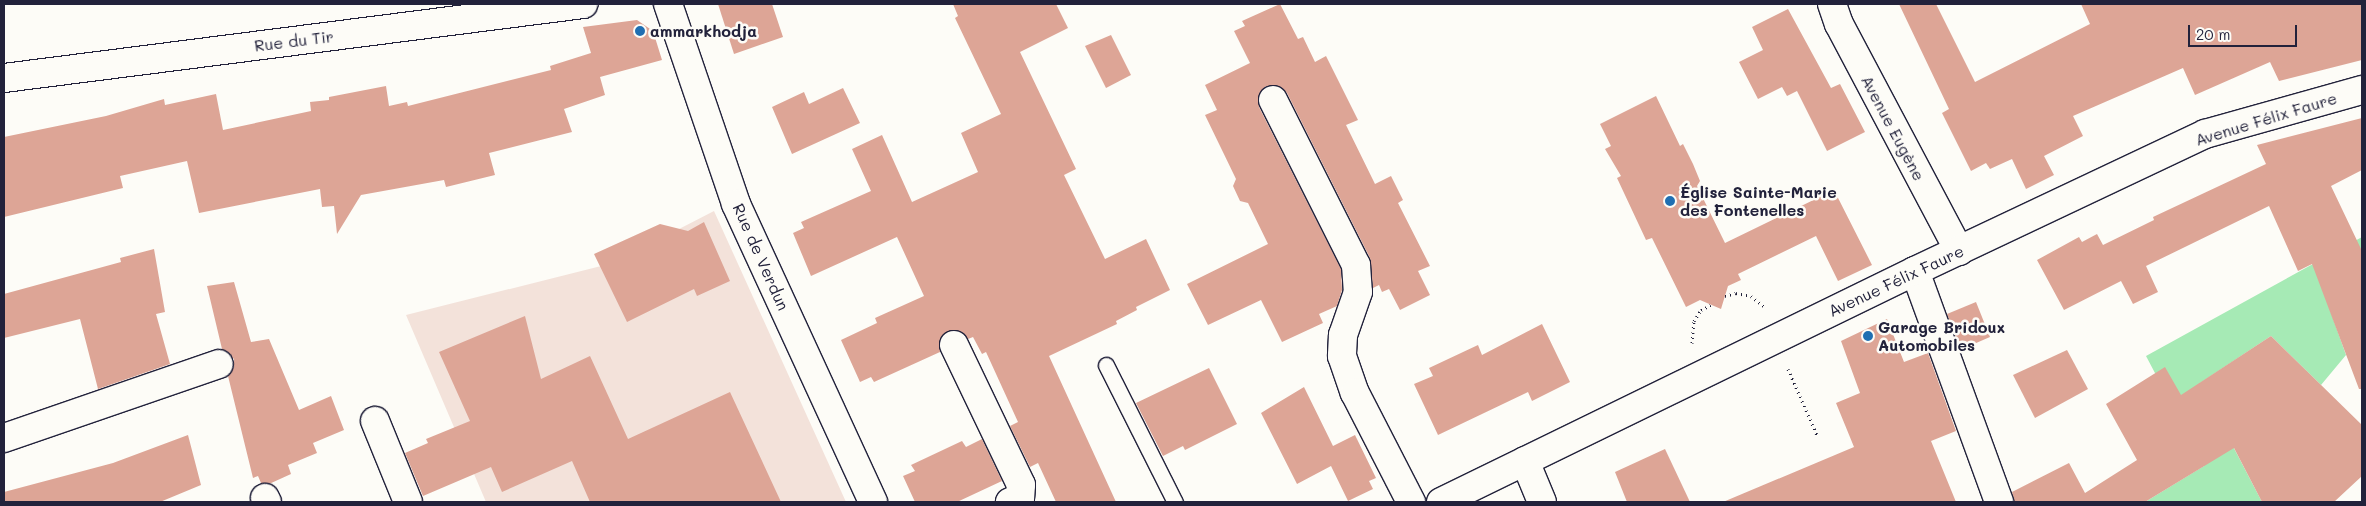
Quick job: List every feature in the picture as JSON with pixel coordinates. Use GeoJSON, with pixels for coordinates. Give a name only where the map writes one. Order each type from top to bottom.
{"type":"FeatureCollection","features":[{"type":"Feature","properties":{"kind":"street","name":"Rue du Tir"},"geometry":{"type":"LineString","coordinates":[[4,78],[584,4]]}},
{"type":"Feature","properties":{"kind":"street","name":"Rue de Verdun"},"geometry":{"type":"LineString","coordinates":[[668,4],[736,204],[872,502]]}},
{"type":"Feature","properties":{"kind":"street","name":"Avenue Eugène"},"geometry":{"type":"LineString","coordinates":[[1832,4],[1839,24],[1959,251]]}},
{"type":"Feature","properties":{"kind":"street","name":"Avenue Félix Faure"},"geometry":{"type":"LineString","coordinates":[[1441,502],[1915,271],[2205,134],[2362,90]]}},
{"type":"Feature","properties":{"kind":"street"},"geometry":{"type":"LineString","coordinates":[[1273,100],[1356,265],[1358,292],[1343,335],[1342,356],[1355,393],[1411,502]]}},
{"type":"Feature","properties":{"kind":"street"},"geometry":{"type":"LineString","coordinates":[[1915,271],[1999,502]]}},
{"type":"Feature","properties":{"kind":"street"},"geometry":{"type":"LineString","coordinates":[[954,345],[1021,485],[1020,498],[1010,502]]}},
{"type":"Feature","properties":{"kind":"street"},"geometry":{"type":"LineString","coordinates":[[4,438],[219,364]]}},
{"type":"Feature","properties":{"kind":"street"},"geometry":{"type":"LineString","coordinates":[[375,421],[408,502]]}},
{"type":"Feature","properties":{"kind":"street"},"geometry":{"type":"LineString","coordinates":[[1525,461],[1542,502]]}},
{"type":"Feature","properties":{"kind":"lane"},"geometry":{"type":"LineString","coordinates":[[1106,365],[1175,502]]}},
{"type":"Feature","properties":{"kind":"path"},"geometry":{"type":"LineString","coordinates":[[1725,296],[1736,293],[1751,296],[1766,308],[1780,337],[1817,435]]}},
{"type":"Feature","properties":{"kind":"path"},"geometry":{"type":"LineString","coordinates":[[1704,374],[1690,336],[1694,321],[1701,310],[1711,304]]}},
{"type":"Feature","properties":{"kind":"shaded area"},"geometry":{"type":"Polygon","coordinates":[[[714,211],[846,502],[486,502],[406,315],[613,263],[714,211]]]}},
{"type":"Feature","properties":{"kind":"green space"},"geometry":{"type":"Polygon","coordinates":[[[2362,237],[2362,291],[2330,310],[2346,355],[2321,385],[2271,336],[2200,383],[2262,502],[2145,502],[2204,466],[2146,356],[2362,237]]]}},
{"type":"Feature","properties":{"kind":"building"},"geometry":{"type":"Polygon","coordinates":[[[718,4],[772,4],[783,37],[734,54],[718,4]]]}},
{"type":"Feature","properties":{"kind":"building"},"geometry":{"type":"Polygon","coordinates":[[[953,4],[1056,4],[1068,28],[1020,52],[1076,169],[1064,175],[1105,259],[1146,239],[1170,290],[1136,307],[1137,310],[1116,321],[1117,324],[1049,356],[1116,502],[1056,502],[1038,463],[1030,467],[1010,426],[1018,422],[986,352],[982,354],[973,337],[968,339],[962,332],[948,331],[941,337],[940,352],[874,382],[871,377],[860,382],[841,340],[877,323],[875,318],[924,296],[897,237],[811,276],[793,233],[804,228],[801,222],[871,191],[852,149],[882,135],[912,202],[978,172],[961,133],[1001,114],[955,18],[958,16],[953,4]]]}},
{"type":"Feature","properties":{"kind":"building"},"geometry":{"type":"Polygon","coordinates":[[[1280,4],[1298,39],[1303,37],[1315,62],[1326,56],[1358,120],[1346,125],[1375,184],[1391,176],[1403,200],[1398,203],[1430,266],[1418,271],[1430,295],[1400,310],[1389,289],[1382,292],[1379,285],[1373,288],[1370,258],[1287,93],[1281,87],[1266,86],[1260,92],[1259,107],[1341,269],[1342,290],[1337,306],[1319,314],[1323,323],[1282,342],[1261,300],[1208,325],[1187,284],[1268,244],[1248,203],[1240,201],[1233,186],[1236,179],[1205,115],[1217,110],[1205,85],[1250,63],[1234,31],[1245,26],[1242,21],[1280,4]]]}},
{"type":"Feature","properties":{"kind":"building"},"geometry":{"type":"Polygon","coordinates":[[[1899,4],[1936,4],[1975,82],[2090,24],[2081,4],[2362,4],[2362,60],[2279,81],[2270,62],[2195,95],[2183,68],[2073,116],[2083,136],[2044,156],[2054,175],[2026,189],[2012,159],[1990,169],[1986,163],[1971,171],[1942,113],[1949,109],[1899,4]]]}},
{"type":"Feature","properties":{"kind":"building"},"geometry":{"type":"Polygon","coordinates":[[[1788,9],[1831,88],[1840,84],[1865,132],[1827,151],[1797,91],[1787,96],[1782,87],[1758,99],[1739,62],[1763,50],[1752,27],[1788,9]]]}},
{"type":"Feature","properties":{"kind":"building"},"geometry":{"type":"Polygon","coordinates":[[[637,20],[653,31],[662,60],[600,77],[605,95],[564,109],[572,132],[489,153],[495,175],[446,187],[444,180],[361,195],[337,234],[334,206],[322,207],[320,189],[199,213],[187,161],[120,176],[123,188],[4,217],[4,137],[106,116],[164,99],[165,105],[216,94],[223,130],[311,111],[310,102],[329,100],[329,97],[386,86],[389,106],[407,102],[408,106],[551,70],[550,66],[591,53],[583,27],[637,20]]]}},
{"type":"Feature","properties":{"kind":"building"},"geometry":{"type":"Polygon","coordinates":[[[1111,35],[1131,75],[1106,88],[1085,46],[1111,35]]]}},
{"type":"Feature","properties":{"kind":"building"},"geometry":{"type":"Polygon","coordinates":[[[843,88],[860,123],[792,154],[772,107],[804,92],[809,104],[843,88]]]}},
{"type":"Feature","properties":{"kind":"building","name":"Église Sainte-Marie des Fontenelles"},"geometry":{"type":"Polygon","coordinates":[[[1656,96],[1680,146],[1683,144],[1693,164],[1700,181],[1697,186],[1725,243],[1834,190],[1872,265],[1838,281],[1816,236],[1738,274],[1741,280],[1728,286],[1721,309],[1700,300],[1686,307],[1652,238],[1646,240],[1617,178],[1621,176],[1605,149],[1611,146],[1600,124],[1656,96]]]}},
{"type":"Feature","properties":{"kind":"building"},"geometry":{"type":"Polygon","coordinates":[[[2362,118],[2362,170],[2331,186],[2362,251],[2362,389],[2359,389],[2312,264],[2298,271],[2269,206],[2146,266],[2158,292],[2133,304],[2121,281],[2064,310],[2037,260],[2079,237],[2082,242],[2097,234],[2103,245],[2154,220],[2153,217],[2266,164],[2257,145],[2362,118]]]}},
{"type":"Feature","properties":{"kind":"building"},"geometry":{"type":"Polygon","coordinates":[[[704,222],[730,281],[697,296],[694,289],[627,322],[594,254],[660,224],[688,231],[704,222]]]}},
{"type":"Feature","properties":{"kind":"building"},"geometry":{"type":"Polygon","coordinates":[[[154,249],[165,312],[156,314],[170,364],[98,389],[80,319],[4,338],[4,294],[121,262],[120,258],[154,249]]]}},
{"type":"Feature","properties":{"kind":"building"},"geometry":{"type":"Polygon","coordinates":[[[234,282],[251,342],[269,339],[299,410],[331,396],[344,430],[313,443],[317,453],[288,465],[291,474],[269,484],[261,483],[258,476],[253,478],[228,376],[234,367],[234,359],[222,349],[207,286],[234,282]]]}},
{"type":"Feature","properties":{"kind":"building"},"geometry":{"type":"Polygon","coordinates":[[[1976,302],[1990,337],[1960,350],[1947,314],[1976,302]]]}},
{"type":"Feature","properties":{"kind":"building"},"geometry":{"type":"Polygon","coordinates":[[[525,316],[541,379],[590,356],[628,439],[730,392],[781,502],[590,502],[572,461],[502,492],[491,467],[423,496],[405,453],[428,443],[426,439],[470,421],[439,352],[525,316]]]}},
{"type":"Feature","properties":{"kind":"building"},"geometry":{"type":"Polygon","coordinates":[[[1887,319],[1904,362],[1928,353],[1956,431],[1931,441],[1956,502],[1723,502],[1854,447],[1836,403],[1860,393],[1841,341],[1887,319]]]}},
{"type":"Feature","properties":{"kind":"building"},"geometry":{"type":"Polygon","coordinates":[[[1542,324],[1570,382],[1532,401],[1528,392],[1438,435],[1414,384],[1433,376],[1429,368],[1478,345],[1482,355],[1542,324]]]}},
{"type":"Feature","properties":{"kind":"building"},"geometry":{"type":"Polygon","coordinates":[[[2271,336],[2362,425],[2362,476],[2334,502],[2262,502],[2234,448],[2145,502],[2014,502],[2012,492],[2069,463],[2085,493],[2137,460],[2106,404],[2165,367],[2181,395],[2271,336]]]}},
{"type":"Feature","properties":{"kind":"building"},"geometry":{"type":"Polygon","coordinates":[[[2067,350],[2088,389],[2035,418],[2013,375],[2067,350]]]}},
{"type":"Feature","properties":{"kind":"building"},"geometry":{"type":"Polygon","coordinates":[[[1209,368],[1237,424],[1185,450],[1183,446],[1163,456],[1136,403],[1209,368]]]}},
{"type":"Feature","properties":{"kind":"building"},"geometry":{"type":"Polygon","coordinates":[[[1304,387],[1333,446],[1355,435],[1376,478],[1369,481],[1373,489],[1348,501],[1331,466],[1297,484],[1261,413],[1304,387]]]}},
{"type":"Feature","properties":{"kind":"building"},"geometry":{"type":"Polygon","coordinates":[[[188,435],[201,485],[160,502],[4,502],[4,492],[113,463],[188,435]]]}},
{"type":"Feature","properties":{"kind":"building"},"geometry":{"type":"Polygon","coordinates":[[[982,439],[1002,481],[957,502],[915,502],[903,476],[915,471],[911,465],[962,441],[966,447],[982,439]]]}},
{"type":"Feature","properties":{"kind":"building"},"geometry":{"type":"Polygon","coordinates":[[[1665,449],[1690,502],[1627,502],[1615,472],[1665,449]]]}},
{"type":"Feature","properties":{"kind":"place","name":"ammarkhodja"},"geometry":{"type":"Point","coordinates":[640,31]}},
{"type":"Feature","properties":{"kind":"place","name":"Église Sainte-Marie des Fontenelles"},"geometry":{"type":"Point","coordinates":[1670,201]}},
{"type":"Feature","properties":{"kind":"place","name":"Garage Bridoux Automobiles"},"geometry":{"type":"Point","coordinates":[1868,336]}}]}
